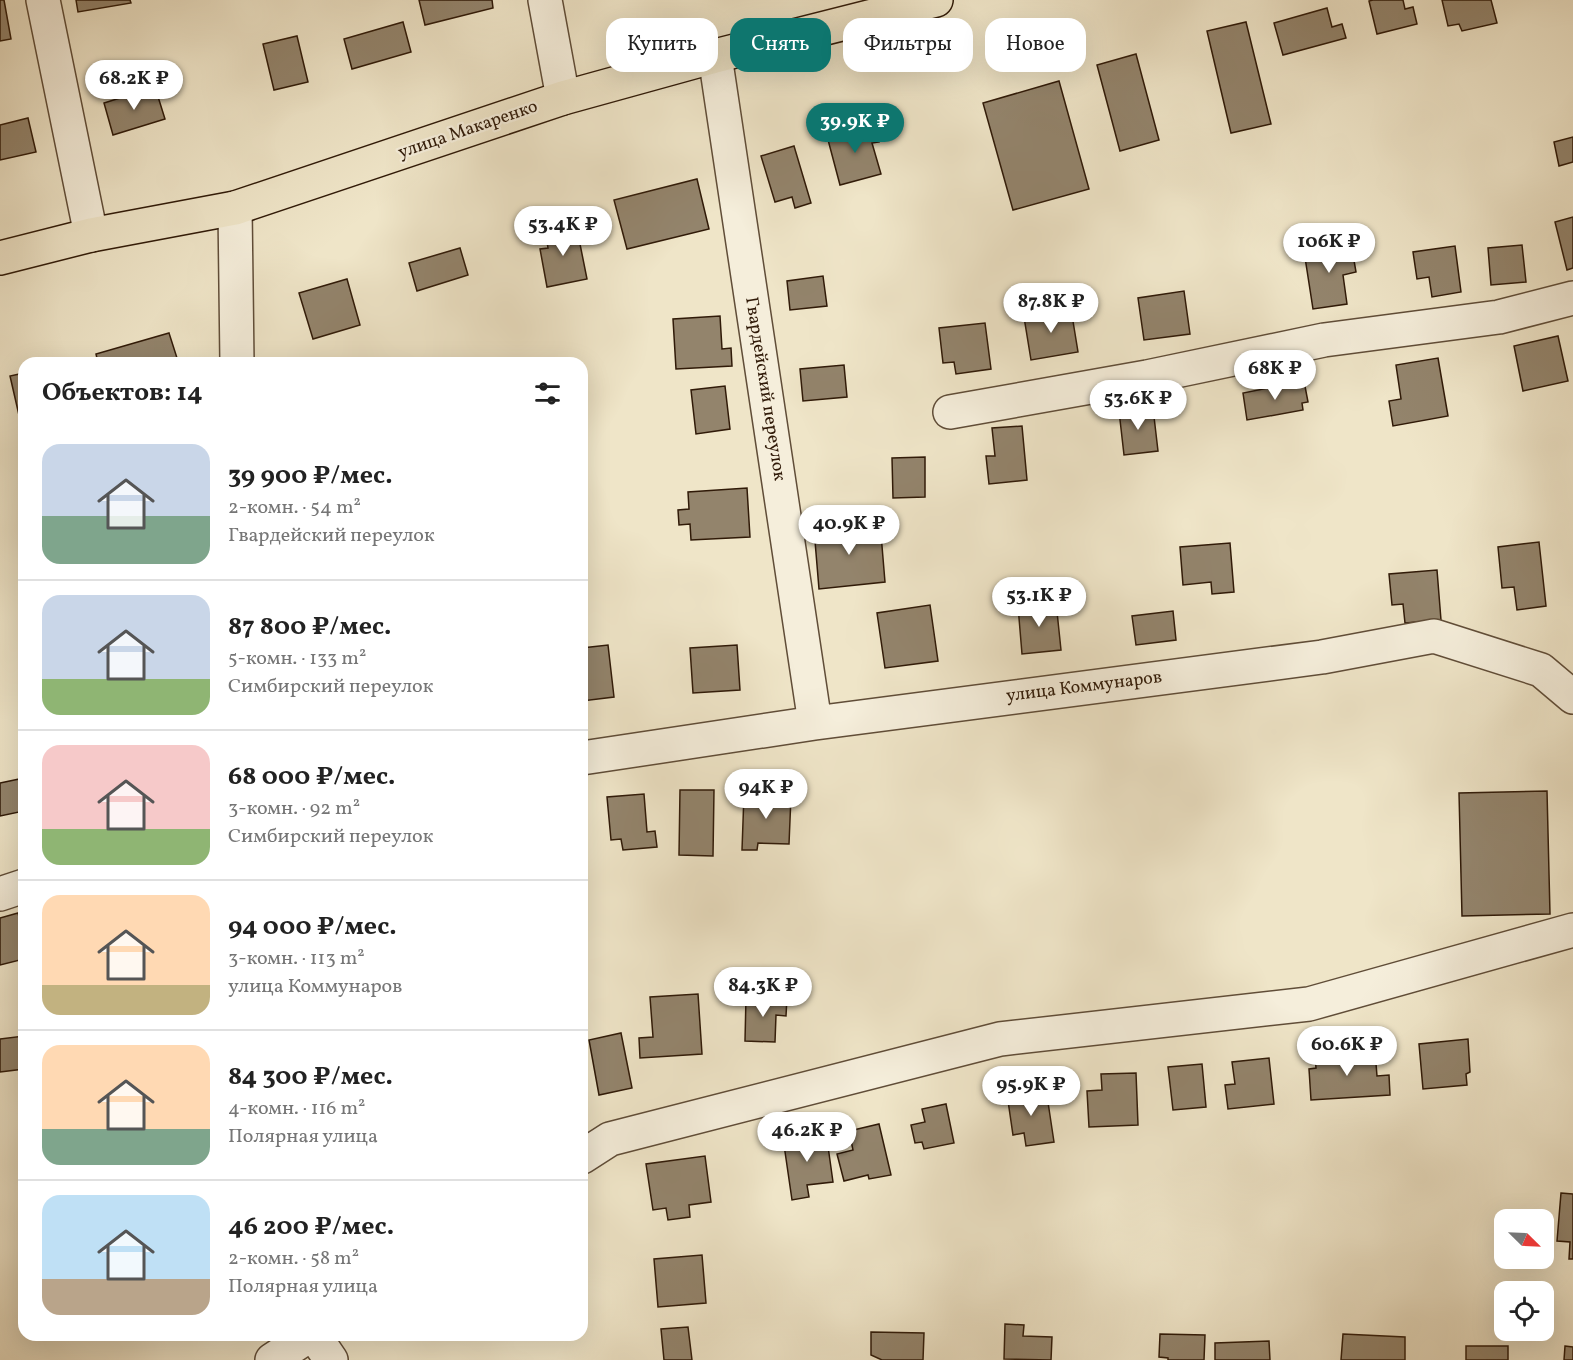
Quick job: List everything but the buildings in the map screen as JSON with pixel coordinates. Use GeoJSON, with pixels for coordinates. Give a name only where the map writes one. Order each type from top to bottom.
{"type":"FeatureCollection","features":[{"type":"Feature","properties":{"kind":"main road","name":"улица Макаренко"},"geometry":{"type":"LineString","coordinates":[[718,55],[936,0]]}},
{"type":"Feature","properties":{"kind":"main road","name":"улица Макаренко"},"geometry":{"type":"LineString","coordinates":[[0,258],[91,235],[235,208],[563,98],[657,72]]}},
{"type":"Feature","properties":{"kind":"street"},"geometry":{"type":"LineString","coordinates":[[43,0],[91,235]]}},
{"type":"Feature","properties":{"kind":"street"},"geometry":{"type":"LineString","coordinates":[[544,0],[563,98]]}},
{"type":"Feature","properties":{"kind":"street","name":"Гвардейский переулок"},"geometry":{"type":"LineString","coordinates":[[717,72],[815,723]]}},
{"type":"Feature","properties":{"kind":"street"},"geometry":{"type":"LineString","coordinates":[[235,208],[237,357]]}},
{"type":"Feature","properties":{"kind":"street"},"geometry":{"type":"LineString","coordinates":[[950,412],[1147,377],[1324,340],[1499,317],[1573,298]]}},
{"type":"Feature","properties":{"kind":"street","name":"улица Коммунаров"},"geometry":{"type":"LineString","coordinates":[[588,757],[815,723],[1322,657],[1434,636],[1541,670],[1573,697]]}},
{"type":"Feature","properties":{"kind":"street"},"geometry":{"type":"LineString","coordinates":[[0,894],[18,888]]}},
{"type":"Feature","properties":{"kind":"street"},"geometry":{"type":"LineString","coordinates":[[588,1153],[610,1139],[1000,1039],[1309,1004],[1573,930]]}},
{"type":"Feature","properties":{"kind":"street"},"geometry":{"type":"LineString","coordinates":[[272,1360],[302,1341]]}},
{"type":"Feature","properties":{"kind":"street"},"geometry":{"type":"LineString","coordinates":[[317,1341],[331,1360]]}}]}
